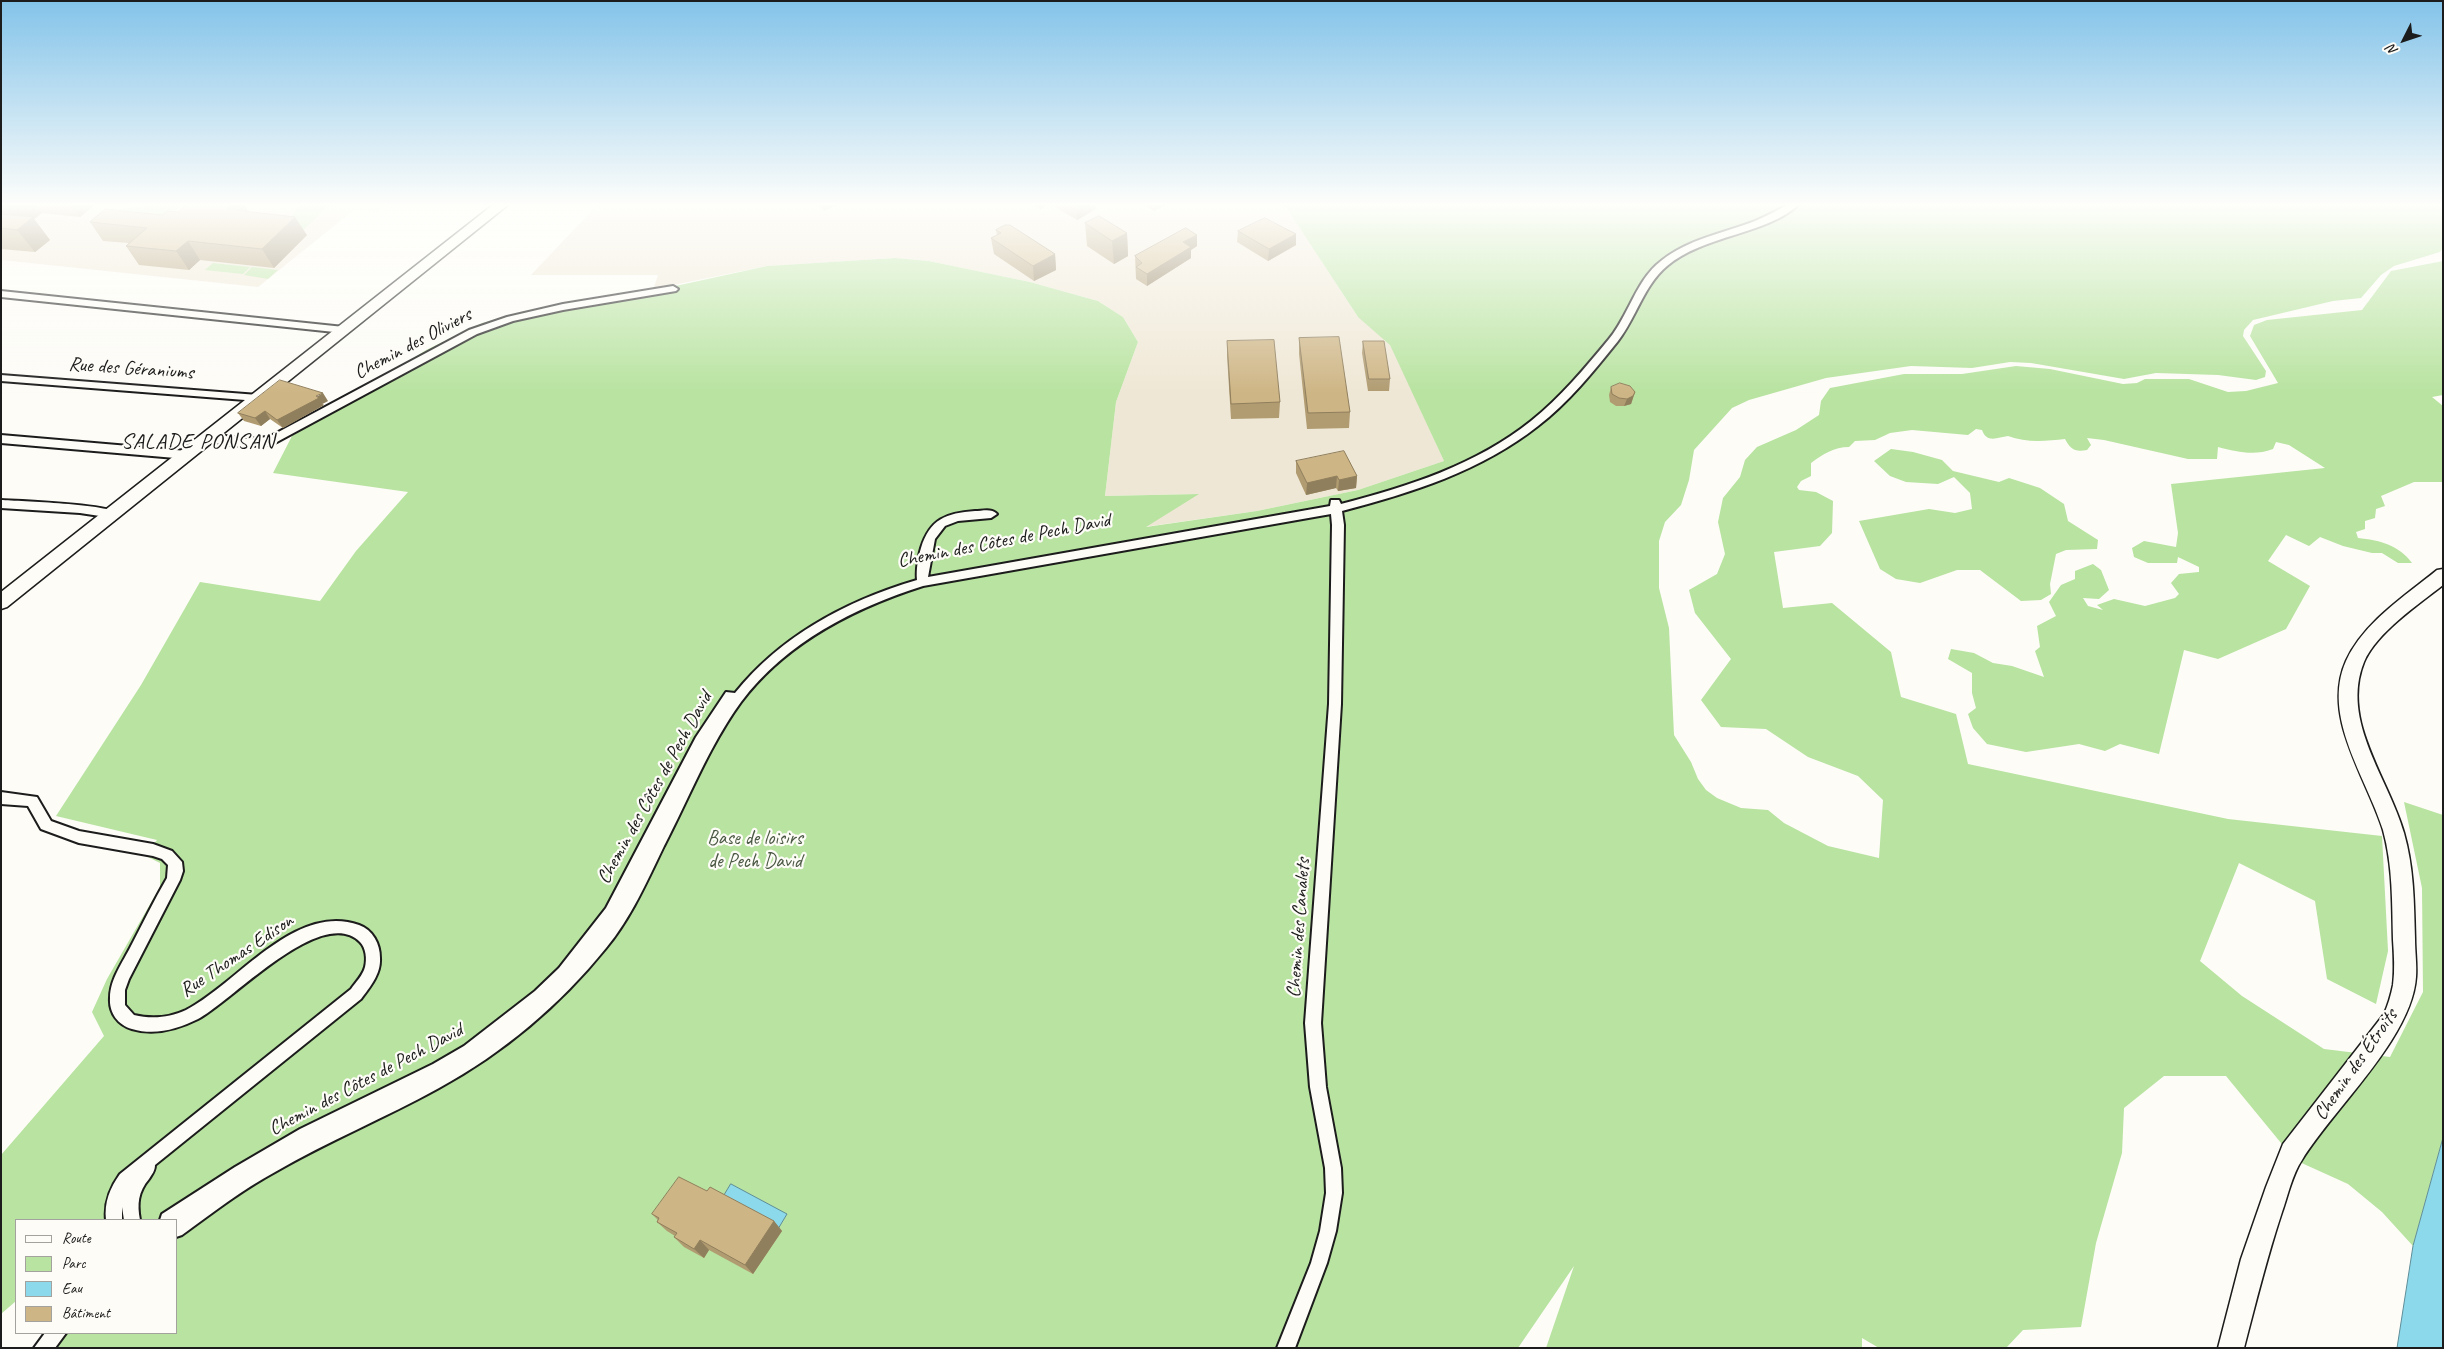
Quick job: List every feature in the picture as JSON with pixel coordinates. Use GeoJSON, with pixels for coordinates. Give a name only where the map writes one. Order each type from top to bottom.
{"type":"FeatureCollection","features":[{"type":"Feature","properties":{"kind":"main road","name":"Chemin des Étroits"},"geometry":{"type":"LineString","coordinates":[[2231,1348],[2254,1259],[2278,1187],[2292,1153],[2392,1021],[2401,1000],[2405,962],[2401,865],[2383,803],[2356,738],[2349,711],[2348,694],[2354,664],[2365,645],[2443,575]]}},
{"type":"Feature","properties":{"kind":"street"},"geometry":{"type":"LineString","coordinates":[[5,596],[113,514],[423,267]]}},
{"type":"Feature","properties":{"kind":"street","name":"Chemin des Côtes de Pech David"},"geometry":{"type":"LineString","coordinates":[[170,1219],[241,1173],[306,1135],[438,1069],[469,1051],[540,996],[564,973],[611,912],[714,718],[748,674],[793,634],[819,618],[872,592],[923,579],[1336,506],[1393,492],[1438,476],[1489,453],[1534,424],[1615,338],[1630,317],[1653,275],[1660,267]]}},
{"type":"Feature","properties":{"kind":"street","name":"Chemin des Oliviers"},"geometry":{"type":"LineString","coordinates":[[209,437],[242,443],[271,440],[473,332],[510,319],[563,307],[673,289]]}},
{"type":"Feature","properties":{"kind":"street"},"geometry":{"type":"LineString","coordinates":[[1,294],[344,330]]}},
{"type":"Feature","properties":{"kind":"street","name":"Rue des Géraniums"},"geometry":{"type":"LineString","coordinates":[[1,378],[258,398]]}},
{"type":"Feature","properties":{"kind":"street"},"geometry":{"type":"LineString","coordinates":[[1,439],[187,455]]}},
{"type":"Feature","properties":{"kind":"street"},"geometry":{"type":"LineString","coordinates":[[1,504],[80,509],[113,514]]}},
{"type":"Feature","properties":{"kind":"street","name":"Chemin des Canalets"},"geometry":{"type":"LineString","coordinates":[[1286,1348],[1328,1231],[1334,1194],[1333,1168],[1318,1088],[1314,1023],[1335,704],[1338,525],[1336,506]]}},
{"type":"Feature","properties":{"kind":"street"},"geometry":{"type":"LineString","coordinates":[[923,579],[929,538],[938,524],[961,516],[991,514]]}},
{"type":"Feature","properties":{"kind":"street","name":"Chemin des Côtes de Pech David"},"geometry":{"type":"LineString","coordinates":[[178,1228],[248,1179],[313,1143],[442,1078],[500,1042],[525,1021],[578,970],[620,917],[711,743],[736,700],[747,686],[774,660],[816,628],[850,609],[923,579]]}},
{"type":"Feature","properties":{"kind":"street","name":"Rue Thomas Edison"},"geometry":{"type":"LineString","coordinates":[[1,798],[32,801],[46,825],[79,837],[153,850],[167,855],[175,862],[176,871],[173,880],[119,984],[118,1007],[122,1016],[131,1022],[161,1025],[198,1011],[283,947],[309,932],[337,926],[352,928],[366,936],[373,949],[372,965],[366,982],[356,994],[161,1152],[139,1166],[124,1182],[115,1199],[114,1219]]}},
{"type":"Feature","properties":{"kind":"street","name":"Rue Thomas Edison"},"geometry":{"type":"LineString","coordinates":[[132,1219],[128,1210],[129,1198],[144,1171],[161,1152]]}},
{"type":"Feature","properties":{"kind":"street"},"geometry":{"type":"LineString","coordinates":[[43,1348],[56,1334]]}},
{"type":"Feature","properties":{"kind":"shaded area"},"geometry":{"type":"Polygon","coordinates":[[[67,267],[283,267],[258,287],[67,267]]]}},
{"type":"Feature","properties":{"kind":"shaded area"},"geometry":{"type":"Polygon","coordinates":[[[539,267],[762,267],[649,290],[654,287],[658,275],[531,275],[539,267]]]}},
{"type":"Feature","properties":{"kind":"shaded area"},"geometry":{"type":"Polygon","coordinates":[[[958,267],[1325,267],[1358,317],[1444,297],[1391,345],[1444,461],[1358,490],[1257,511],[1144,527],[1198,494],[1105,496],[1116,402],[1138,342],[1123,317],[1098,301],[1030,282],[958,267]]]}},
{"type":"Feature","properties":{"kind":"green space"},"geometry":{"type":"Polygon","coordinates":[[[208,267],[250,267],[243,274],[205,270],[208,267]]]}},
{"type":"Feature","properties":{"kind":"green space"},"geometry":{"type":"Polygon","coordinates":[[[252,267],[278,270],[268,279],[244,275],[252,267]]]}},
{"type":"Feature","properties":{"kind":"green space","name":"Base de loisirs de Pech David"},"geometry":{"type":"Polygon","coordinates":[[[763,267],[958,267],[1030,282],[1098,301],[1123,317],[1138,342],[1116,402],[1105,496],[1199,494],[1146,527],[1257,511],[1358,490],[1444,461],[1390,345],[1358,317],[1325,267],[2393,267],[2381,275],[2361,298],[2333,301],[2253,320],[2244,330],[2243,336],[2266,371],[2265,377],[2256,380],[2218,375],[2156,373],[2124,379],[2031,363],[2010,362],[1972,368],[1911,366],[1826,378],[1749,400],[1732,408],[1694,450],[1689,480],[1681,505],[1665,522],[1659,541],[1659,588],[1669,628],[1674,735],[1691,762],[1698,779],[1706,790],[1717,798],[1741,808],[1768,810],[1784,823],[1828,846],[1879,858],[1883,800],[1858,776],[1808,757],[1766,729],[1721,727],[1701,700],[1731,659],[1695,613],[1689,590],[1717,574],[1725,554],[1718,522],[1723,498],[1740,477],[1745,460],[1757,447],[1796,430],[1819,415],[1821,401],[1830,388],[1904,374],[1962,374],[2016,366],[2050,369],[2123,384],[2137,383],[2145,379],[2189,379],[2228,392],[2246,391],[2278,383],[2250,336],[2254,325],[2267,320],[2362,310],[2391,271],[2412,267],[2443,267],[2443,395],[2432,397],[2443,406],[2443,482],[2414,482],[2381,496],[2385,506],[2376,509],[2375,518],[2365,521],[2365,529],[2356,532],[2358,538],[2388,544],[2401,552],[2412,563],[2398,563],[2382,553],[2372,553],[2343,546],[2320,537],[2309,546],[2286,535],[2268,561],[2310,586],[2286,629],[2218,659],[2184,650],[2159,754],[2120,744],[2105,751],[2079,744],[2026,752],[1987,744],[1973,728],[1968,714],[1976,708],[1972,693],[1972,673],[1948,659],[1951,649],[1974,653],[1993,663],[2012,666],[2044,677],[2035,651],[2040,647],[2037,626],[2056,616],[2049,602],[2061,585],[2075,579],[2075,571],[2093,564],[2101,570],[2109,590],[2099,599],[2083,598],[2088,606],[2103,610],[2097,605],[2114,599],[2145,606],[2175,598],[2179,594],[2171,583],[2179,574],[2199,572],[2199,567],[2178,557],[2177,563],[2148,563],[2134,557],[2132,548],[2144,541],[2176,547],[2178,533],[2171,484],[2325,468],[2289,445],[2276,442],[2273,449],[2253,453],[2218,447],[2217,459],[2188,459],[2104,440],[2087,438],[2091,445],[2087,450],[2079,451],[2071,448],[2065,439],[2029,441],[2008,436],[1990,438],[1982,430],[1976,429],[1968,435],[1912,430],[1890,433],[1875,440],[1855,441],[1849,447],[1838,448],[1811,463],[1811,476],[1801,481],[1797,487],[1799,490],[1816,492],[1833,501],[1832,533],[1820,546],[1774,552],[1783,608],[1832,603],[1891,652],[1901,697],[1956,714],[1968,764],[2228,819],[2382,836],[2388,951],[2376,1004],[2327,979],[2315,901],[2239,863],[2200,961],[2242,996],[2324,1049],[2390,1057],[2423,992],[2422,888],[2404,802],[2443,815],[2443,1138],[2413,1246],[2382,1212],[2348,1184],[2295,1160],[2226,1076],[2164,1076],[2124,1108],[2122,1153],[2096,1243],[2081,1327],[2023,1330],[2006,1348],[1879,1348],[1862,1338],[1862,1348],[1546,1348],[1574,1266],[1518,1348],[54,1348],[66,1334],[178,1334],[178,1219],[15,1219],[15,1302],[1,1314],[1,1155],[104,1036],[92,1012],[107,979],[160,887],[160,863],[144,855],[157,840],[56,816],[141,685],[200,582],[320,601],[356,551],[408,492],[273,473],[292,436],[426,350],[482,323],[519,313],[680,285],[763,267]]]}},
{"type":"Feature","properties":{"kind":"green space"},"geometry":{"type":"Polygon","coordinates":[[[1891,449],[1913,452],[1942,460],[1953,471],[1999,482],[2009,478],[2040,488],[2064,504],[2068,521],[2098,540],[2097,549],[2066,550],[2056,554],[2050,584],[2051,594],[2041,600],[2021,601],[1980,570],[1957,570],[1920,583],[1896,579],[1880,569],[1859,521],[1929,509],[1955,513],[1972,509],[1970,493],[1954,477],[1938,484],[1906,482],[1890,476],[1874,461],[1891,449]]]}},
{"type":"Feature","properties":{"kind":"water"},"geometry":{"type":"Polygon","coordinates":[[[2443,1138],[2443,1348],[2397,1348],[2413,1246],[2443,1138]]]}},
{"type":"Feature","properties":{"kind":"water"},"geometry":{"type":"Polygon","coordinates":[[[731,1184],[787,1214],[778,1229],[722,1199],[731,1184]]]}},
{"type":"Feature","properties":{"kind":"building"},"geometry":{"type":"Polygon","coordinates":[[[1136,267],[1158,267],[1147,274],[1136,267]]]}},
{"type":"Feature","properties":{"kind":"building"},"geometry":{"type":"Polygon","coordinates":[[[1339,337],[1350,412],[1308,413],[1299,338],[1339,337]]]}},
{"type":"Feature","properties":{"kind":"building"},"geometry":{"type":"Polygon","coordinates":[[[1274,340],[1280,402],[1231,404],[1227,341],[1274,340]]]}},
{"type":"Feature","properties":{"kind":"building"},"geometry":{"type":"Polygon","coordinates":[[[1363,341],[1384,341],[1390,379],[1369,379],[1363,341]]]}},
{"type":"Feature","properties":{"kind":"building"},"geometry":{"type":"Polygon","coordinates":[[[280,380],[323,393],[316,396],[319,398],[277,420],[265,411],[255,418],[238,413],[280,380]]]}},
{"type":"Feature","properties":{"kind":"building"},"geometry":{"type":"Polygon","coordinates":[[[1620,383],[1630,386],[1635,392],[1633,396],[1627,399],[1619,398],[1612,394],[1611,387],[1620,383]]]}},
{"type":"Feature","properties":{"kind":"building"},"geometry":{"type":"Polygon","coordinates":[[[1344,451],[1357,476],[1339,480],[1337,476],[1307,483],[1296,461],[1344,451]]]}},
{"type":"Feature","properties":{"kind":"building"},"geometry":{"type":"Polygon","coordinates":[[[679,1177],[707,1191],[710,1187],[774,1221],[745,1265],[700,1240],[694,1249],[674,1237],[677,1233],[657,1222],[659,1218],[652,1214],[679,1177]]]}},
{"type":"Feature","properties":{"kind":"district","name":"SALADE PONSAN"},"geometry":{"type":"Point","coordinates":[198,442]}}]}
